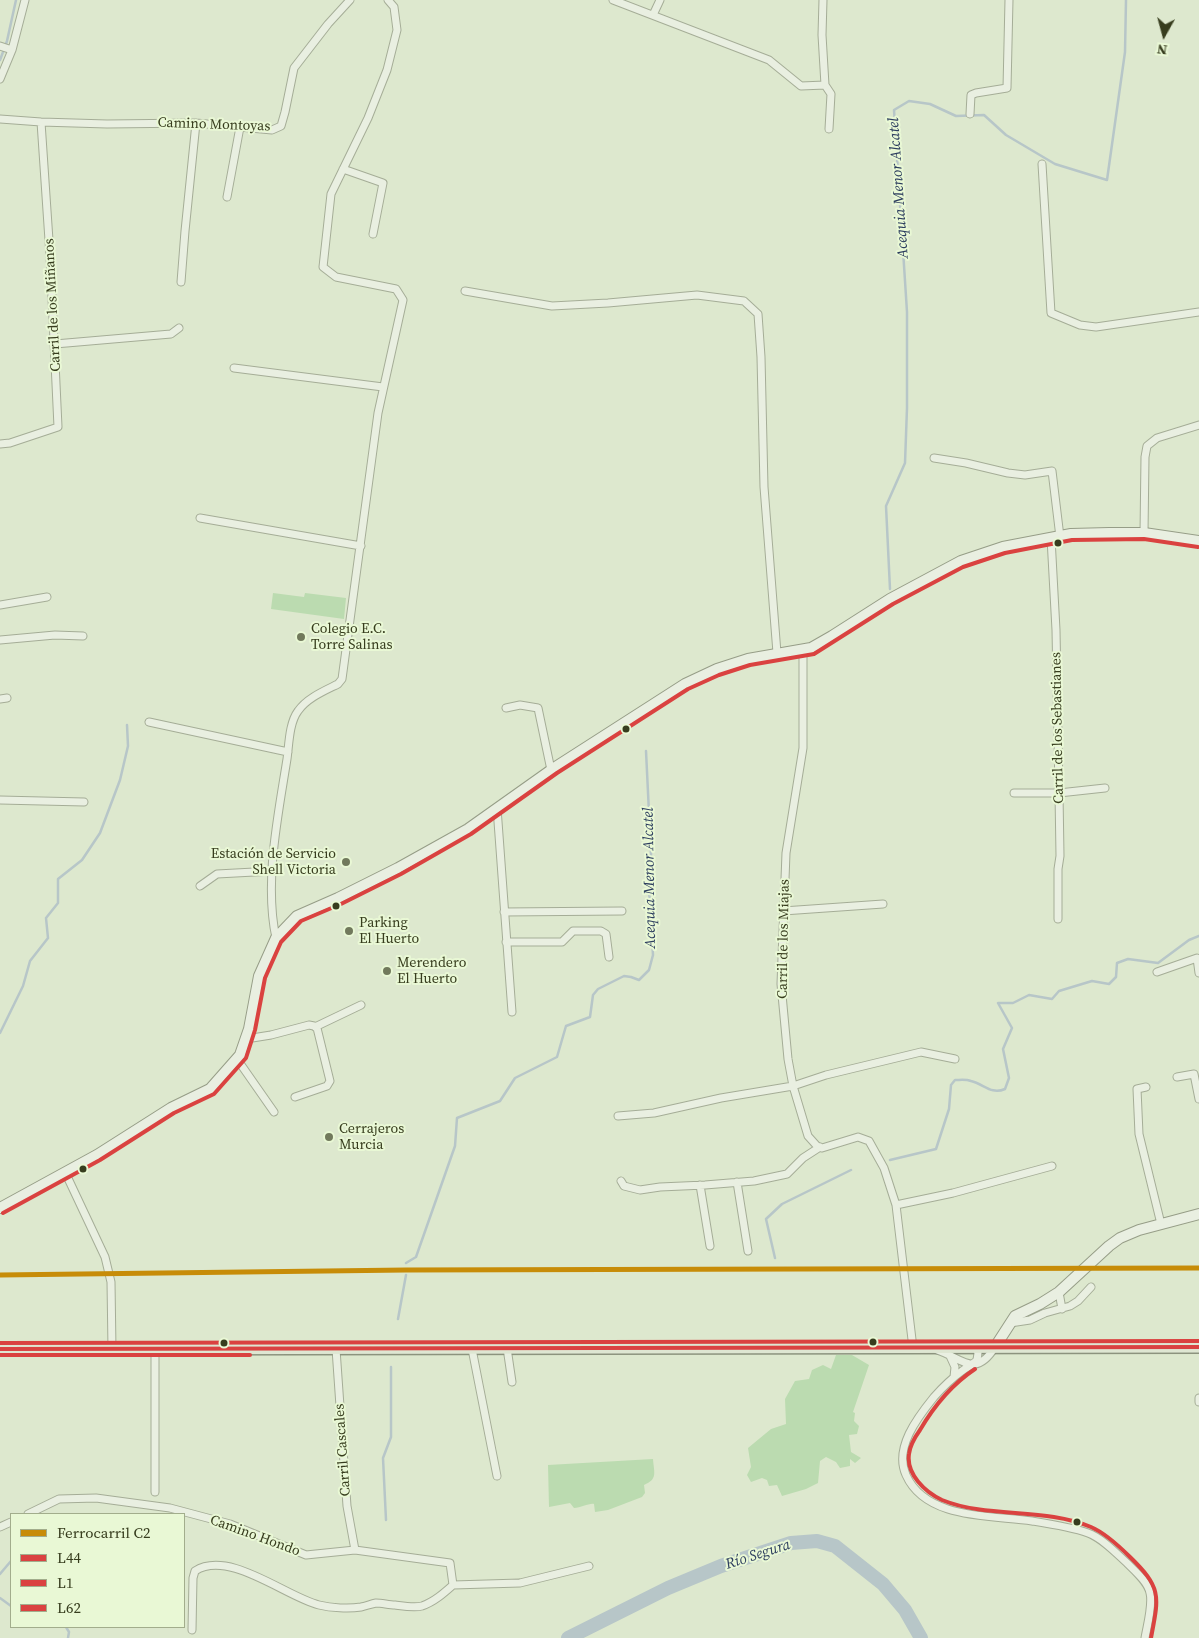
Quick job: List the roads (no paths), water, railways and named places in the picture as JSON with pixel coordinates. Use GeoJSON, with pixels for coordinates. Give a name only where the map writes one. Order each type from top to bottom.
{"type":"FeatureCollection","features":[{"type":"Feature","properties":{"kind":"main road"},"geometry":{"type":"LineString","coordinates":[[0,1208],[97,1155],[171,1108],[210,1089],[240,1055],[249,1029],[259,976],[276,938],[297,916],[398,868],[468,829],[551,770],[685,684],[717,669],[748,659],[812,648],[890,599],[961,561],[1002,547],[1071,534],[1144,534],[1199,541]]}},
{"type":"Feature","properties":{"kind":"main road"},"geometry":{"type":"LineString","coordinates":[[995,1348],[1015,1316],[1059,1292],[1115,1241],[1131,1233],[1199,1214]]}},
{"type":"Feature","properties":{"kind":"main road"},"geometry":{"type":"LineString","coordinates":[[1009,1325],[1010,1338],[1022,1348]]}},
{"type":"Feature","properties":{"kind":"main road"},"geometry":{"type":"LineString","coordinates":[[0,1349],[1199,1347]]}},
{"type":"Feature","properties":{"kind":"street"},"geometry":{"type":"LineString","coordinates":[[0,79],[12,50],[25,0]]}},
{"type":"Feature","properties":{"kind":"street","name":"Camino Montoyas"},"geometry":{"type":"LineString","coordinates":[[0,119],[107,124],[196,123],[272,130],[281,126],[294,68],[328,24],[350,0]]}},
{"type":"Feature","properties":{"kind":"street"},"geometry":{"type":"LineString","coordinates":[[276,938],[271,910],[273,871],[279,809],[292,725],[296,713],[306,702],[338,684],[342,679],[378,414],[403,300],[396,289],[336,277],[324,267],[331,194],[368,118],[387,70],[397,30],[394,7],[388,0]]}},
{"type":"Feature","properties":{"kind":"street"},"geometry":{"type":"LineString","coordinates":[[612,0],[769,60],[801,86],[825,85]]}},
{"type":"Feature","properties":{"kind":"street"},"geometry":{"type":"LineString","coordinates":[[653,15],[660,0]]}},
{"type":"Feature","properties":{"kind":"street"},"geometry":{"type":"LineString","coordinates":[[823,0],[825,85],[831,94],[829,129]]}},
{"type":"Feature","properties":{"kind":"street"},"geometry":{"type":"LineString","coordinates":[[970,114],[971,95],[1007,88],[1009,0]]}},
{"type":"Feature","properties":{"kind":"street"},"geometry":{"type":"LineString","coordinates":[[0,46],[12,50]]}},
{"type":"Feature","properties":{"kind":"street","name":"Carril de los Miñanos"},"geometry":{"type":"LineString","coordinates":[[0,444],[10,443],[58,427],[41,122]]}},
{"type":"Feature","properties":{"kind":"street"},"geometry":{"type":"LineString","coordinates":[[181,282],[196,123]]}},
{"type":"Feature","properties":{"kind":"street"},"geometry":{"type":"LineString","coordinates":[[227,197],[240,127]]}},
{"type":"Feature","properties":{"kind":"street"},"geometry":{"type":"LineString","coordinates":[[1042,164],[1051,313],[1080,325],[1096,327],[1199,312]]}},
{"type":"Feature","properties":{"kind":"street"},"geometry":{"type":"LineString","coordinates":[[343,169],[383,183],[373,234]]}},
{"type":"Feature","properties":{"kind":"street"},"geometry":{"type":"LineString","coordinates":[[465,291],[552,306],[697,295],[744,301],[758,314],[762,357],[764,487],[778,653]]}},
{"type":"Feature","properties":{"kind":"street"},"geometry":{"type":"LineString","coordinates":[[54,344],[171,334],[179,328]]}},
{"type":"Feature","properties":{"kind":"street"},"geometry":{"type":"LineString","coordinates":[[234,368],[383,388]]}},
{"type":"Feature","properties":{"kind":"street"},"geometry":{"type":"LineString","coordinates":[[1144,534],[1145,457],[1147,446],[1157,438],[1199,425]]}},
{"type":"Feature","properties":{"kind":"street","name":"Carril de los Sebastianes"},"geometry":{"type":"LineString","coordinates":[[934,458],[1024,475],[1052,471],[1056,537],[1060,793],[1058,919]]}},
{"type":"Feature","properties":{"kind":"street"},"geometry":{"type":"LineString","coordinates":[[200,518],[360,546]]}},
{"type":"Feature","properties":{"kind":"street"},"geometry":{"type":"LineString","coordinates":[[0,605],[47,597]]}},
{"type":"Feature","properties":{"kind":"street"},"geometry":{"type":"LineString","coordinates":[[0,640],[55,635],[83,636]]}},
{"type":"Feature","properties":{"kind":"street","name":"Carril de los Miajas"},"geometry":{"type":"LineString","coordinates":[[804,650],[804,748],[786,853],[782,984],[788,1059],[793,1086],[808,1136],[820,1148]]}},
{"type":"Feature","properties":{"kind":"street"},"geometry":{"type":"LineString","coordinates":[[506,708],[520,705],[538,708],[551,770]]}},
{"type":"Feature","properties":{"kind":"street"},"geometry":{"type":"LineString","coordinates":[[149,722],[288,752]]}},
{"type":"Feature","properties":{"kind":"street"},"geometry":{"type":"LineString","coordinates":[[1014,794],[1060,793],[1105,788]]}},
{"type":"Feature","properties":{"kind":"street"},"geometry":{"type":"LineString","coordinates":[[0,800],[84,802]]}},
{"type":"Feature","properties":{"kind":"street"},"geometry":{"type":"LineString","coordinates":[[498,808],[512,1012]]}},
{"type":"Feature","properties":{"kind":"street"},"geometry":{"type":"LineString","coordinates":[[200,886],[217,874],[273,871]]}},
{"type":"Feature","properties":{"kind":"street"},"geometry":{"type":"LineString","coordinates":[[783,911],[883,904]]}},
{"type":"Feature","properties":{"kind":"street"},"geometry":{"type":"LineString","coordinates":[[504,912],[622,911]]}},
{"type":"Feature","properties":{"kind":"street"},"geometry":{"type":"LineString","coordinates":[[506,942],[562,942],[573,931],[601,931],[606,934],[609,957]]}},
{"type":"Feature","properties":{"kind":"street"},"geometry":{"type":"LineString","coordinates":[[1157,972],[1197,958],[1199,973]]}},
{"type":"Feature","properties":{"kind":"street"},"geometry":{"type":"LineString","coordinates":[[246,1039],[271,1035],[309,1025],[316,1027],[361,1005]]}},
{"type":"Feature","properties":{"kind":"street"},"geometry":{"type":"LineString","coordinates":[[295,1097],[327,1086],[330,1081],[316,1027]]}},
{"type":"Feature","properties":{"kind":"street"},"geometry":{"type":"LineString","coordinates":[[618,1116],[654,1113],[721,1098],[793,1086],[826,1075],[921,1052],[955,1059]]}},
{"type":"Feature","properties":{"kind":"street"},"geometry":{"type":"LineString","coordinates":[[237,1059],[274,1112]]}},
{"type":"Feature","properties":{"kind":"street"},"geometry":{"type":"LineString","coordinates":[[1177,1077],[1196,1072],[1199,1099]]}},
{"type":"Feature","properties":{"kind":"street"},"geometry":{"type":"LineString","coordinates":[[1146,1087],[1137,1089],[1139,1134],[1161,1224]]}},
{"type":"Feature","properties":{"kind":"street"},"geometry":{"type":"LineString","coordinates":[[621,1181],[624,1186],[640,1190],[660,1186],[700,1186],[754,1181],[787,1174],[803,1158],[820,1148],[858,1137],[869,1142],[884,1168],[896,1204],[913,1348]]}},
{"type":"Feature","properties":{"kind":"street"},"geometry":{"type":"LineString","coordinates":[[896,1204],[953,1194],[1052,1166]]}},
{"type":"Feature","properties":{"kind":"street"},"geometry":{"type":"LineString","coordinates":[[65,1172],[105,1258],[111,1282],[112,1349]]}},
{"type":"Feature","properties":{"kind":"street"},"geometry":{"type":"LineString","coordinates":[[737,1182],[748,1251]]}},
{"type":"Feature","properties":{"kind":"street"},"geometry":{"type":"LineString","coordinates":[[700,1186],[710,1246]]}},
{"type":"Feature","properties":{"kind":"street"},"geometry":{"type":"LineString","coordinates":[[1009,1325],[1062,1309],[1078,1301],[1091,1288]]}},
{"type":"Feature","properties":{"kind":"street"},"geometry":{"type":"LineString","coordinates":[[1059,1292],[1062,1309]]}},
{"type":"Feature","properties":{"kind":"street"},"geometry":{"type":"LineString","coordinates":[[472,1348],[497,1476]]}},
{"type":"Feature","properties":{"kind":"street"},"geometry":{"type":"LineString","coordinates":[[507,1348],[512,1382]]}},
{"type":"Feature","properties":{"kind":"street"},"geometry":{"type":"LineString","coordinates":[[929,1348],[950,1355],[963,1363],[972,1364],[986,1360],[995,1348]]}},
{"type":"Feature","properties":{"kind":"street"},"geometry":{"type":"LineString","coordinates":[[976,1348],[978,1358],[954,1377],[926,1408],[906,1441],[902,1451],[902,1459],[903,1468],[910,1483],[922,1495],[938,1504],[962,1513],[1032,1521],[1091,1534],[1113,1550],[1134,1570],[1150,1591],[1151,1599],[1145,1638]]}},
{"type":"Feature","properties":{"kind":"street"},"geometry":{"type":"LineString","coordinates":[[155,1349],[155,1492]]}},
{"type":"Feature","properties":{"kind":"street","name":"Carril Cascales"},"geometry":{"type":"LineString","coordinates":[[336,1349],[347,1506],[355,1550]]}},
{"type":"Feature","properties":{"kind":"street"},"geometry":{"type":"LineString","coordinates":[[950,1355],[955,1366],[954,1377]]}},
{"type":"Feature","properties":{"kind":"street","name":"Camino Hondo"},"geometry":{"type":"LineString","coordinates":[[30,1513],[59,1499],[96,1498],[170,1508],[230,1524],[306,1555],[355,1550],[450,1563],[453,1585]]}},
{"type":"Feature","properties":{"kind":"street"},"geometry":{"type":"LineString","coordinates":[[192,1630],[193,1578],[195,1571],[203,1566],[214,1565],[255,1575],[320,1606],[359,1608],[376,1603],[421,1606],[440,1597],[453,1585],[520,1583],[589,1566]]}},
{"type":"Feature","properties":{"kind":"waterway"},"geometry":{"type":"LineString","coordinates":[[0,60],[7,41],[16,0]]}},
{"type":"Feature","properties":{"kind":"waterway","name":"Acequia Menor Alcatel"},"geometry":{"type":"LineString","coordinates":[[890,589],[886,506],[905,463],[907,408],[907,312],[894,110],[909,101],[930,104],[956,116],[984,115],[1006,135],[1055,164],[1107,180],[1125,52],[1126,0]]}},
{"type":"Feature","properties":{"kind":"waterway"},"geometry":{"type":"LineString","coordinates":[[0,1033],[23,986],[30,961],[48,938],[46,918],[58,903],[58,879],[82,860],[100,833],[120,780],[128,746],[127,725]]}},
{"type":"Feature","properties":{"kind":"waterway","name":"Acequia Menor Alcatel"},"geometry":{"type":"LineString","coordinates":[[406,1263],[416,1257],[455,1146],[457,1118],[500,1101],[515,1078],[557,1057],[566,1026],[590,1017],[593,995],[598,989],[624,976],[639,980],[649,970],[653,955],[649,889],[652,875],[646,751]]}},
{"type":"Feature","properties":{"kind":"waterway"},"geometry":{"type":"LineString","coordinates":[[890,1160],[936,1149],[949,1109],[951,1085],[955,1080],[969,1080],[996,1091],[1005,1089],[1009,1078],[1003,1049],[1012,1028],[998,1003],[1013,1003],[1029,995],[1052,999],[1059,991],[1092,981],[1109,984],[1116,977],[1117,963],[1128,959],[1158,963],[1189,940],[1199,936]]}},
{"type":"Feature","properties":{"kind":"waterway"},"geometry":{"type":"LineString","coordinates":[[775,1258],[766,1219],[782,1204],[851,1170]]}},
{"type":"Feature","properties":{"kind":"waterway","name":"Acequia Menor Alcatel"},"geometry":{"type":"LineString","coordinates":[[398,1319],[406,1275]]}},
{"type":"Feature","properties":{"kind":"waterway","name":"Acequia Menor Alcatel"},"geometry":{"type":"LineString","coordinates":[[386,1520],[383,1458],[391,1437],[391,1367]]}},
{"type":"Feature","properties":{"kind":"waterway","name":"Río Segura"},"geometry":{"type":"LineString","coordinates":[[568,1638],[668,1588],[721,1566],[791,1543],[817,1541],[835,1546],[883,1584],[905,1610],[921,1638]]}},
{"type":"Feature","properties":{"kind":"waterway","name":"Acequia Menor Alcatel"},"geometry":{"type":"LineString","coordinates":[[0,1574],[10,1562]]}},
{"type":"Feature","properties":{"kind":"waterway"},"geometry":{"type":"LineString","coordinates":[[0,1598],[10,1605]]}},
{"type":"Feature","properties":{"kind":"waterway"},"geometry":{"type":"LineString","coordinates":[[67,1628],[69,1632],[68,1638]]}},
{"type":"Feature","properties":{"kind":"rail line","name":"C2"},"geometry":{"type":"LineString","coordinates":[[0,1275],[406,1270],[1199,1268]]}},
{"type":"Feature","properties":{"kind":"place","name":"Colegio E.C. Torre Salinas"},"geometry":{"type":"Point","coordinates":[301,637]}},
{"type":"Feature","properties":{"kind":"place","name":"Estación de Servicio Shell Victoria"},"geometry":{"type":"Point","coordinates":[346,862]}},
{"type":"Feature","properties":{"kind":"place","name":"Parking El Huerto"},"geometry":{"type":"Point","coordinates":[349,931]}},
{"type":"Feature","properties":{"kind":"place","name":"Merendero El Huerto"},"geometry":{"type":"Point","coordinates":[387,971]}},
{"type":"Feature","properties":{"kind":"place","name":"Cerrajeros Murcia"},"geometry":{"type":"Point","coordinates":[329,1137]}}]}
